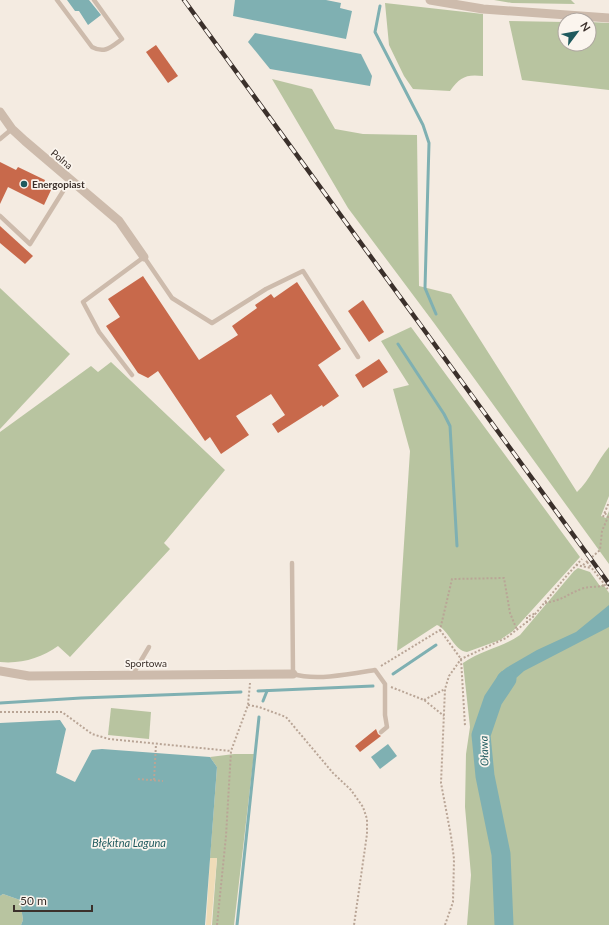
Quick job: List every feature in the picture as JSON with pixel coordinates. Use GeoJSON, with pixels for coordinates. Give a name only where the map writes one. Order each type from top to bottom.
{"type":"FeatureCollection","features":[{"type":"Feature","properties":{"kind":"street"},"geometry":{"type":"LineString","coordinates":[[430,0],[483,9],[609,18]]}},
{"type":"Feature","properties":{"kind":"street","name":"Polna"},"geometry":{"type":"LineString","coordinates":[[0,112],[25,142],[119,221],[144,257]]}},
{"type":"Feature","properties":{"kind":"street","name":"Sportowa"},"geometry":{"type":"LineString","coordinates":[[0,671],[29,676],[133,674],[293,674]]}},
{"type":"Feature","properties":{"kind":"lane"},"geometry":{"type":"LineString","coordinates":[[57,0],[92,47],[99,51],[106,51],[122,39],[94,0]]}},
{"type":"Feature","properties":{"kind":"lane"},"geometry":{"type":"LineString","coordinates":[[0,139],[12,128]]}},
{"type":"Feature","properties":{"kind":"lane"},"geometry":{"type":"LineString","coordinates":[[0,216],[30,244],[70,180]]}},
{"type":"Feature","properties":{"kind":"lane"},"geometry":{"type":"LineString","coordinates":[[132,375],[99,332],[83,302],[144,257],[172,298],[212,323],[266,289],[303,270],[358,357]]}},
{"type":"Feature","properties":{"kind":"lane"},"geometry":{"type":"LineString","coordinates":[[292,563],[293,674],[300,676],[345,675],[375,670],[385,684],[385,715],[387,727],[381,732]]}},
{"type":"Feature","properties":{"kind":"lane"},"geometry":{"type":"LineString","coordinates":[[133,674],[149,647]]}},
{"type":"Feature","properties":{"kind":"path"},"geometry":{"type":"LineString","coordinates":[[603,517],[609,502]]}},
{"type":"Feature","properties":{"kind":"path"},"geometry":{"type":"LineString","coordinates":[[583,565],[600,550],[602,531],[608,517],[605,513]]}},
{"type":"Feature","properties":{"kind":"path"},"geometry":{"type":"LineString","coordinates":[[445,925],[453,902],[454,859],[441,783],[445,689],[449,676],[461,659],[496,643],[527,623],[582,559]]}},
{"type":"Feature","properties":{"kind":"path"},"geometry":{"type":"LineString","coordinates":[[587,562],[609,591]]}},
{"type":"Feature","properties":{"kind":"path"},"geometry":{"type":"LineString","coordinates":[[576,565],[583,565],[592,568]]}},
{"type":"Feature","properties":{"kind":"path"},"geometry":{"type":"LineString","coordinates":[[375,670],[440,630],[452,579],[464,577],[504,578],[510,613],[517,630]]}},
{"type":"Feature","properties":{"kind":"path"},"geometry":{"type":"LineString","coordinates":[[545,603],[564,599],[582,589],[602,588],[609,583]]}},
{"type":"Feature","properties":{"kind":"path"},"geometry":{"type":"LineString","coordinates":[[527,623],[527,617],[531,614],[537,613]]}},
{"type":"Feature","properties":{"kind":"path"},"geometry":{"type":"LineString","coordinates":[[440,630],[461,659],[465,726]]}},
{"type":"Feature","properties":{"kind":"path"},"geometry":{"type":"LineString","coordinates":[[385,684],[424,700],[444,716]]}},
{"type":"Feature","properties":{"kind":"path"},"geometry":{"type":"LineString","coordinates":[[217,925],[226,836],[231,751],[248,706],[250,687]]}},
{"type":"Feature","properties":{"kind":"path"},"geometry":{"type":"LineString","coordinates":[[424,700],[445,689]]}},
{"type":"Feature","properties":{"kind":"path"},"geometry":{"type":"LineString","coordinates":[[248,706],[259,707],[286,717],[333,774],[351,790],[363,807],[366,819],[367,834],[354,925]]}},
{"type":"Feature","properties":{"kind":"path"},"geometry":{"type":"LineString","coordinates":[[0,712],[62,712],[92,734],[109,739],[231,751]]}},
{"type":"Feature","properties":{"kind":"path"},"geometry":{"type":"LineString","coordinates":[[154,780],[156,744]]}},
{"type":"Feature","properties":{"kind":"path"},"geometry":{"type":"LineString","coordinates":[[138,779],[163,781]]}},
{"type":"Feature","properties":{"kind":"green space"},"geometry":{"type":"Polygon","coordinates":[[[494,0],[571,0],[575,4],[512,3],[494,0]]]}},
{"type":"Feature","properties":{"kind":"green space"},"geometry":{"type":"Polygon","coordinates":[[[385,3],[483,14],[483,76],[468,76],[457,82],[450,91],[413,89],[404,76],[389,45],[385,3]]]}},
{"type":"Feature","properties":{"kind":"green space"},"geometry":{"type":"Polygon","coordinates":[[[509,21],[557,22],[557,52],[597,52],[597,22],[609,23],[609,90],[522,80],[509,21]]]}},
{"type":"Feature","properties":{"kind":"green space"},"geometry":{"type":"Polygon","coordinates":[[[272,79],[312,89],[335,129],[363,134],[417,135],[419,286],[451,294],[577,492],[586,482],[609,447],[609,496],[601,516],[606,518],[609,511],[609,564],[434,323],[348,208],[272,79]]]}},
{"type":"Feature","properties":{"kind":"green space"},"geometry":{"type":"Polygon","coordinates":[[[0,288],[70,354],[0,429],[0,288]]]}},
{"type":"Feature","properties":{"kind":"green space"},"geometry":{"type":"Polygon","coordinates":[[[411,327],[580,557],[513,631],[500,640],[467,652],[462,651],[445,631],[437,625],[397,651],[410,451],[393,389],[409,385],[381,341],[411,327]]]}},
{"type":"Feature","properties":{"kind":"green space"},"geometry":{"type":"Polygon","coordinates":[[[111,362],[225,470],[164,543],[170,549],[70,657],[58,646],[45,654],[24,661],[0,662],[0,432],[91,366],[98,372],[111,362]]]}},
{"type":"Feature","properties":{"kind":"green space"},"geometry":{"type":"Polygon","coordinates":[[[578,568],[590,572],[600,586],[603,584],[609,593],[609,925],[467,925],[471,875],[465,807],[466,754],[470,727],[463,663],[520,635],[578,568]]]}},
{"type":"Feature","properties":{"kind":"green space"},"geometry":{"type":"Polygon","coordinates":[[[111,708],[151,712],[149,739],[108,735],[111,708]]]}},
{"type":"Feature","properties":{"kind":"green space"},"geometry":{"type":"Polygon","coordinates":[[[234,754],[254,754],[234,925],[212,925],[217,858],[210,858],[217,767],[210,757],[234,754]]]}},
{"type":"Feature","properties":{"kind":"green space"},"geometry":{"type":"Polygon","coordinates":[[[3,894],[20,900],[23,920],[21,925],[0,925],[0,896],[3,894]]]}},
{"type":"Feature","properties":{"kind":"sand"},"geometry":{"type":"Polygon","coordinates":[[[210,858],[217,858],[211,925],[206,925],[210,858]]]}},
{"type":"Feature","properties":{"kind":"water"},"geometry":{"type":"Polygon","coordinates":[[[67,0],[89,0],[101,15],[88,25],[79,11],[75,11],[67,0]]]}},
{"type":"Feature","properties":{"kind":"water"},"geometry":{"type":"Polygon","coordinates":[[[235,0],[326,0],[341,3],[340,8],[352,11],[346,39],[233,16],[235,0]]]}},
{"type":"Feature","properties":{"kind":"water"},"geometry":{"type":"Polygon","coordinates":[[[255,33],[361,54],[372,76],[370,86],[270,69],[248,42],[255,33]]]}},
{"type":"Feature","properties":{"kind":"water"},"geometry":{"type":"Polygon","coordinates":[[[609,605],[609,627],[524,671],[506,687],[497,703],[489,698],[498,675],[506,668],[537,650],[576,632],[609,605]]]}},
{"type":"Feature","properties":{"kind":"water","name":"Błękitna Laguna"},"geometry":{"type":"Polygon","coordinates":[[[60,720],[66,729],[56,773],[75,782],[92,750],[102,749],[210,757],[217,767],[205,925],[21,925],[23,920],[20,900],[3,894],[0,896],[0,723],[60,720]]]}},
{"type":"Feature","properties":{"kind":"water"},"geometry":{"type":"Polygon","coordinates":[[[388,744],[397,756],[380,769],[371,757],[388,744]]]}},
{"type":"Feature","properties":{"kind":"building"},"geometry":{"type":"Polygon","coordinates":[[[156,45],[178,76],[168,83],[146,52],[156,45]]]}},
{"type":"Feature","properties":{"kind":"building","name":"Energopiast"},"geometry":{"type":"Polygon","coordinates":[[[0,162],[16,170],[18,167],[45,180],[44,184],[52,188],[44,205],[8,187],[0,204],[0,162]]]}},
{"type":"Feature","properties":{"kind":"building"},"geometry":{"type":"Polygon","coordinates":[[[0,226],[33,256],[25,264],[0,243],[0,226]]]}},
{"type":"Feature","properties":{"kind":"building"},"geometry":{"type":"Polygon","coordinates":[[[143,276],[199,360],[238,335],[232,326],[257,308],[255,305],[271,294],[274,298],[297,282],[341,349],[318,365],[339,396],[278,433],[272,424],[285,415],[271,394],[236,416],[249,435],[221,454],[210,437],[205,441],[158,371],[148,378],[138,373],[106,326],[120,317],[108,299],[143,276]]]}},
{"type":"Feature","properties":{"kind":"building"},"geometry":{"type":"Polygon","coordinates":[[[363,300],[384,332],[369,342],[348,311],[363,300]]]}},
{"type":"Feature","properties":{"kind":"building"},"geometry":{"type":"Polygon","coordinates":[[[379,359],[388,372],[363,388],[355,375],[379,359]]]}},
{"type":"Feature","properties":{"kind":"building"},"geometry":{"type":"Polygon","coordinates":[[[376,729],[378,734],[381,736],[360,752],[355,746],[376,729]]]}},
{"type":"Feature","properties":{"kind":"waterway"},"geometry":{"type":"LineString","coordinates":[[380,6],[375,32],[423,125],[429,143],[425,288],[436,314]]}},
{"type":"Feature","properties":{"kind":"waterway"},"geometry":{"type":"LineString","coordinates":[[398,344],[444,414],[450,426],[457,546]]}},
{"type":"Feature","properties":{"kind":"waterway"},"geometry":{"type":"LineString","coordinates":[[393,674],[436,645]]}},
{"type":"Feature","properties":{"kind":"waterway","name":"Oława"},"geometry":{"type":"LineString","coordinates":[[504,925],[501,854],[485,776],[481,735],[493,700],[507,679]]}},
{"type":"Feature","properties":{"kind":"waterway"},"geometry":{"type":"LineString","coordinates":[[258,691],[373,686]]}},
{"type":"Feature","properties":{"kind":"waterway"},"geometry":{"type":"LineString","coordinates":[[263,701],[267,691]]}},
{"type":"Feature","properties":{"kind":"waterway"},"geometry":{"type":"LineString","coordinates":[[0,703],[81,698],[241,692]]}},
{"type":"Feature","properties":{"kind":"waterway"},"geometry":{"type":"LineString","coordinates":[[237,925],[259,717]]}},
{"type":"Feature","properties":{"kind":"railway"},"geometry":{"type":"LineString","coordinates":[[184,0],[609,584]]}},
{"type":"Feature","properties":{"kind":"place","name":"Energopiast"},"geometry":{"type":"Point","coordinates":[24,184]}}]}
